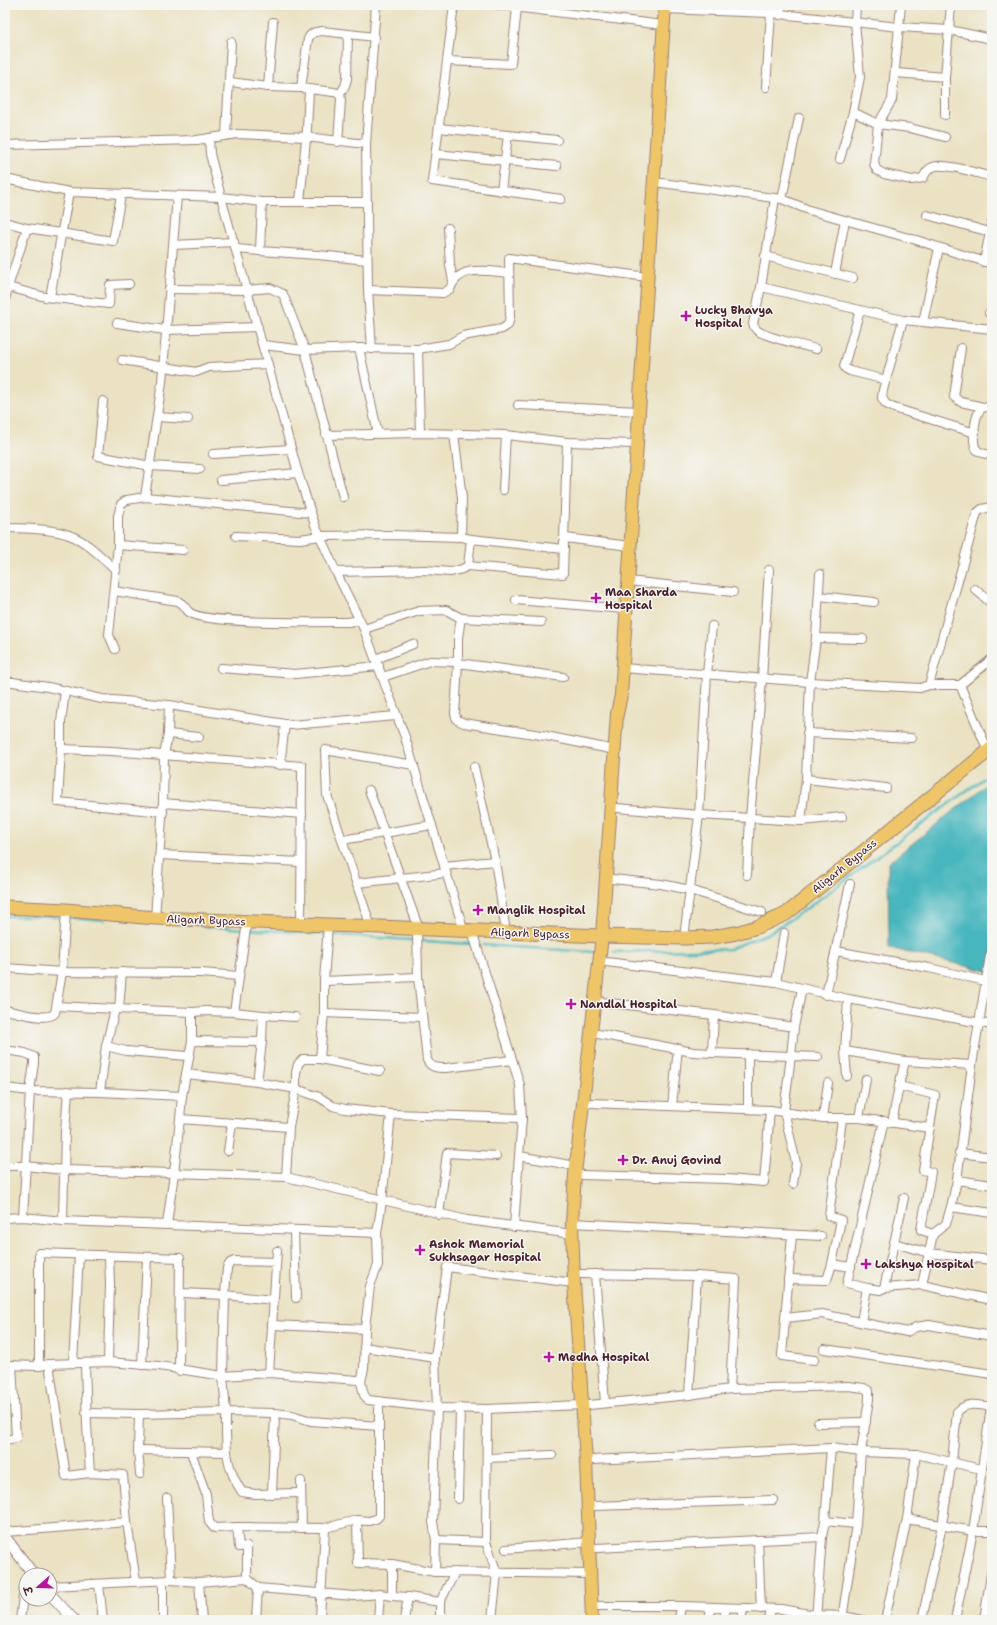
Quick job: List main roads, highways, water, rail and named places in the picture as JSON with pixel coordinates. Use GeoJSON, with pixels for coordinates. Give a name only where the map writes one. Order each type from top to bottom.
{"type":"FeatureCollection","features":[{"type":"Feature","properties":{"kind":"highway","name":"Aligarh Bypass"},"geometry":{"type":"LineString","coordinates":[[5,907],[66,916],[155,918],[246,927],[301,924],[327,930],[371,927],[418,931],[506,932],[684,938],[713,937],[757,927],[786,914],[990,749]]}},
{"type":"Feature","properties":{"kind":"main road"},"geometry":{"type":"LineString","coordinates":[[600,1620],[593,1545],[586,1405],[574,1227],[579,1170],[612,879],[623,714],[621,695],[622,668],[665,7]]}},
{"type":"Feature","properties":{"kind":"main road"},"geometry":{"type":"LineString","coordinates":[[586,1118],[591,1103],[606,962],[605,936],[614,750],[617,714],[621,695]]}},
{"type":"Feature","properties":{"kind":"main road"},"geometry":{"type":"LineString","coordinates":[[586,1405],[593,1460],[592,1512]]}},
{"type":"Feature","properties":{"kind":"main road"},"geometry":{"type":"LineString","coordinates":[[592,1620],[591,1574],[593,1545]]}},
{"type":"Feature","properties":{"kind":"water"},"geometry":{"type":"Polygon","coordinates":[[[992,780],[992,972],[889,948],[888,863],[992,780]]]}},
{"type":"Feature","properties":{"kind":"waterway"},"geometry":{"type":"LineString","coordinates":[[614,952],[729,949],[769,933],[806,909],[992,772]]}},
{"type":"Feature","properties":{"kind":"waterway"},"geometry":{"type":"LineString","coordinates":[[5,916],[49,916],[104,920]]}},
{"type":"Feature","properties":{"kind":"waterway"},"geometry":{"type":"LineString","coordinates":[[201,926],[470,944]]}},
{"type":"Feature","properties":{"kind":"waterway"},"geometry":{"type":"LineString","coordinates":[[483,945],[593,952]]}},
{"type":"Feature","properties":{"kind":"place","name":"Lucky Bhavya Hospital"},"geometry":{"type":"Point","coordinates":[686,316]}},
{"type":"Feature","properties":{"kind":"place","name":"Maa Sharda Hospital"},"geometry":{"type":"Point","coordinates":[596,598]}},
{"type":"Feature","properties":{"kind":"place","name":"Manglik Hospital"},"geometry":{"type":"Point","coordinates":[478,910]}},
{"type":"Feature","properties":{"kind":"place","name":"Nandlal Hospital"},"geometry":{"type":"Point","coordinates":[571,1004]}},
{"type":"Feature","properties":{"kind":"place","name":"Dr. Anuj Govind"},"geometry":{"type":"Point","coordinates":[623,1160]}},
{"type":"Feature","properties":{"kind":"place","name":"Ashok Memorial Sukhsagar Hospital"},"geometry":{"type":"Point","coordinates":[420,1250]}},
{"type":"Feature","properties":{"kind":"place","name":"Lakshya Hospital"},"geometry":{"type":"Point","coordinates":[866,1264]}},
{"type":"Feature","properties":{"kind":"place","name":"Medha Hospital"},"geometry":{"type":"Point","coordinates":[549,1357]}}]}
